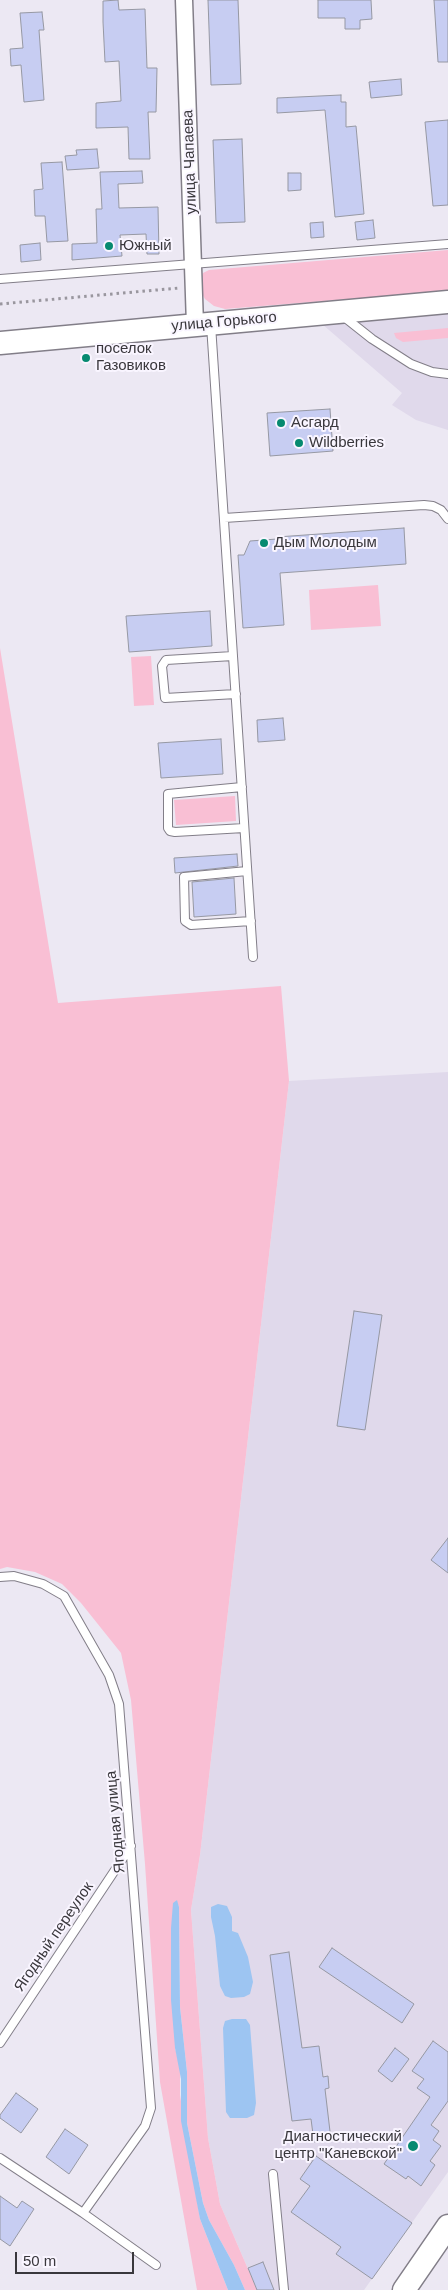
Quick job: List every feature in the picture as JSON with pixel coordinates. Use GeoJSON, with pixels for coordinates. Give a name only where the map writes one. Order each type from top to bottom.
{"type":"FeatureCollection","features":[{"type":"Feature","properties":{"kind":"main road","name":"улица Горького"},"geometry":{"type":"LineString","coordinates":[[0,343],[448,302]]}},
{"type":"Feature","properties":{"kind":"main road"},"geometry":{"type":"LineString","coordinates":[[404,2290],[448,2226]]}},
{"type":"Feature","properties":{"kind":"street","name":"улица Чапаева"},"geometry":{"type":"LineString","coordinates":[[184,0],[194,287],[203,324]]}},
{"type":"Feature","properties":{"kind":"lane"},"geometry":{"type":"LineString","coordinates":[[0,278],[448,244]]}},
{"type":"Feature","properties":{"kind":"lane"},"geometry":{"type":"LineString","coordinates":[[338,311],[372,338],[411,364],[432,372],[448,374]]}},
{"type":"Feature","properties":{"kind":"lane"},"geometry":{"type":"LineString","coordinates":[[203,324],[224,518],[253,957]]}},
{"type":"Feature","properties":{"kind":"lane"},"geometry":{"type":"LineString","coordinates":[[224,518],[424,504],[441,510],[448,519]]}},
{"type":"Feature","properties":{"kind":"lane"},"geometry":{"type":"LineString","coordinates":[[233,656],[166,660],[162,666],[163,685],[165,698],[168,699],[236,694]]}},
{"type":"Feature","properties":{"kind":"lane"},"geometry":{"type":"LineString","coordinates":[[242,787],[168,794],[168,828],[170,832],[244,828]]}},
{"type":"Feature","properties":{"kind":"lane"},"geometry":{"type":"LineString","coordinates":[[247,872],[184,877],[184,902],[187,924],[251,921]]}},
{"type":"Feature","properties":{"kind":"lane","name":"Ягодная улица"},"geometry":{"type":"LineString","coordinates":[[0,1577],[14,1576],[43,1584],[64,1596],[109,1675],[119,1704],[151,2108],[145,2126],[83,2213]]}},
{"type":"Feature","properties":{"kind":"lane","name":"Ягодный переулок"},"geometry":{"type":"LineString","coordinates":[[0,2043],[131,1846]]}},
{"type":"Feature","properties":{"kind":"lane"},"geometry":{"type":"LineString","coordinates":[[0,2158],[83,2213],[156,2265]]}},
{"type":"Feature","properties":{"kind":"lane"},"geometry":{"type":"LineString","coordinates":[[273,2174],[284,2290]]}},
{"type":"Feature","properties":{"kind":"path"},"geometry":{"type":"LineString","coordinates":[[0,304],[194,287]]}},
{"type":"Feature","properties":{"kind":"shaded area"},"geometry":{"type":"Polygon","coordinates":[[[448,250],[448,291],[225,309],[214,306],[205,299],[201,292],[203,273],[209,270],[448,250]]]}},
{"type":"Feature","properties":{"kind":"shaded area"},"geometry":{"type":"Polygon","coordinates":[[[448,312],[448,430],[416,420],[392,405],[402,393],[322,324],[448,312]]]}},
{"type":"Feature","properties":{"kind":"shaded area"},"geometry":{"type":"Polygon","coordinates":[[[448,328],[448,338],[403,342],[396,338],[394,333],[448,328]]]}},
{"type":"Feature","properties":{"kind":"shaded area"},"geometry":{"type":"Polygon","coordinates":[[[378,585],[381,626],[311,630],[309,590],[378,585]]]}},
{"type":"Feature","properties":{"kind":"shaded area"},"geometry":{"type":"Polygon","coordinates":[[[0,648],[58,1003],[281,986],[289,1081],[200,1855],[191,1910],[208,2138],[220,2204],[257,2290],[245,2290],[234,2265],[209,2220],[203,2203],[187,2123],[187,2072],[180,2007],[179,1907],[176,1900],[175,2048],[180,2067],[180,2095],[200,2219],[228,2290],[197,2290],[160,2082],[145,1864],[131,1700],[121,1653],[81,1603],[62,1584],[35,1572],[7,1567],[0,1569],[0,648]]]}},
{"type":"Feature","properties":{"kind":"shaded area"},"geometry":{"type":"Polygon","coordinates":[[[151,656],[154,705],[134,706],[131,657],[151,656]]]}},
{"type":"Feature","properties":{"kind":"shaded area"},"geometry":{"type":"Polygon","coordinates":[[[235,796],[236,821],[176,825],[174,800],[235,796]]]}},
{"type":"Feature","properties":{"kind":"shaded area"},"geometry":{"type":"Polygon","coordinates":[[[448,1072],[448,2172],[364,2290],[257,2290],[220,2204],[208,2138],[191,1910],[200,1855],[289,1081],[448,1072]]]}},
{"type":"Feature","properties":{"kind":"water"},"geometry":{"type":"Polygon","coordinates":[[[177,1900],[179,1907],[180,2007],[187,2072],[187,2123],[203,2203],[209,2220],[234,2265],[245,2290],[228,2290],[200,2219],[181,2121],[181,2079],[175,2048],[171,2000],[171,1928],[173,1903],[177,1900]]]}},
{"type":"Feature","properties":{"kind":"water"},"geometry":{"type":"Polygon","coordinates":[[[218,1904],[227,1906],[232,1917],[232,1931],[238,1933],[248,1957],[253,1982],[250,1994],[244,1997],[231,1998],[225,1996],[220,1986],[215,1936],[211,1917],[211,1907],[218,1904]]]}},
{"type":"Feature","properties":{"kind":"water"},"geometry":{"type":"Polygon","coordinates":[[[246,2019],[250,2025],[256,2103],[254,2115],[247,2118],[230,2118],[226,2112],[223,2028],[225,2021],[246,2019]]]}},
{"type":"Feature","properties":{"kind":"building"},"geometry":{"type":"Polygon","coordinates":[[[118,0],[119,10],[145,9],[147,68],[157,68],[156,112],[148,112],[150,159],[129,159],[128,127],[96,128],[96,103],[121,101],[119,61],[105,62],[103,22],[103,1],[118,0]]]}},
{"type":"Feature","properties":{"kind":"building"},"geometry":{"type":"Polygon","coordinates":[[[208,0],[238,0],[241,84],[211,85],[208,0]]]}},
{"type":"Feature","properties":{"kind":"building"},"geometry":{"type":"Polygon","coordinates":[[[318,0],[371,0],[372,19],[360,20],[360,29],[345,29],[345,18],[318,18],[318,0]]]}},
{"type":"Feature","properties":{"kind":"building"},"geometry":{"type":"Polygon","coordinates":[[[434,0],[448,0],[448,62],[438,62],[434,0]]]}},
{"type":"Feature","properties":{"kind":"building"},"geometry":{"type":"Polygon","coordinates":[[[42,12],[44,30],[39,30],[44,100],[24,102],[21,65],[11,66],[10,49],[23,48],[20,13],[42,12]]]}},
{"type":"Feature","properties":{"kind":"building"},"geometry":{"type":"Polygon","coordinates":[[[401,79],[402,95],[371,98],[369,82],[401,79]]]}},
{"type":"Feature","properties":{"kind":"building"},"geometry":{"type":"Polygon","coordinates":[[[341,95],[341,102],[346,102],[346,127],[356,126],[364,214],[335,217],[325,110],[277,113],[277,98],[341,95]]]}},
{"type":"Feature","properties":{"kind":"building"},"geometry":{"type":"Polygon","coordinates":[[[448,120],[448,205],[433,206],[425,122],[448,120]]]}},
{"type":"Feature","properties":{"kind":"building"},"geometry":{"type":"Polygon","coordinates":[[[242,139],[245,222],[216,223],[213,140],[242,139]]]}},
{"type":"Feature","properties":{"kind":"building"},"geometry":{"type":"Polygon","coordinates":[[[97,149],[99,168],[67,170],[65,156],[77,155],[76,150],[97,149]]]}},
{"type":"Feature","properties":{"kind":"building"},"geometry":{"type":"Polygon","coordinates":[[[62,162],[68,241],[47,242],[45,216],[35,216],[34,190],[43,189],[41,163],[62,162]]]}},
{"type":"Feature","properties":{"kind":"building"},"geometry":{"type":"Polygon","coordinates":[[[142,171],[143,183],[118,184],[119,208],[158,207],[159,254],[147,254],[146,234],[120,235],[122,256],[72,260],[72,244],[97,243],[96,209],[102,209],[100,172],[142,171]]]}},
{"type":"Feature","properties":{"kind":"building"},"geometry":{"type":"Polygon","coordinates":[[[288,173],[301,173],[301,190],[288,191],[288,173]]]}},
{"type":"Feature","properties":{"kind":"building"},"geometry":{"type":"Polygon","coordinates":[[[373,220],[375,238],[357,240],[355,222],[373,220]]]}},
{"type":"Feature","properties":{"kind":"building"},"geometry":{"type":"Polygon","coordinates":[[[323,222],[324,237],[311,238],[310,223],[323,222]]]}},
{"type":"Feature","properties":{"kind":"building"},"geometry":{"type":"Polygon","coordinates":[[[40,243],[41,260],[21,262],[20,245],[40,243]]]}},
{"type":"Feature","properties":{"kind":"building"},"geometry":{"type":"Polygon","coordinates":[[[330,409],[333,451],[270,456],[267,413],[330,409]]]}},
{"type":"Feature","properties":{"kind":"building"},"geometry":{"type":"Polygon","coordinates":[[[404,528],[406,564],[280,573],[284,625],[243,628],[238,555],[244,555],[250,541],[277,539],[277,537],[404,528]]]}},
{"type":"Feature","properties":{"kind":"building"},"geometry":{"type":"Polygon","coordinates":[[[210,611],[212,646],[129,652],[126,616],[210,611]]]}},
{"type":"Feature","properties":{"kind":"building"},"geometry":{"type":"Polygon","coordinates":[[[283,718],[285,740],[258,742],[257,720],[283,718]]]}},
{"type":"Feature","properties":{"kind":"building"},"geometry":{"type":"Polygon","coordinates":[[[221,739],[223,774],[161,778],[158,743],[221,739]]]}},
{"type":"Feature","properties":{"kind":"building"},"geometry":{"type":"Polygon","coordinates":[[[237,854],[238,866],[175,873],[174,858],[237,854]]]}},
{"type":"Feature","properties":{"kind":"building"},"geometry":{"type":"Polygon","coordinates":[[[234,878],[236,914],[194,917],[192,882],[234,878]]]}},
{"type":"Feature","properties":{"kind":"building"},"geometry":{"type":"Polygon","coordinates":[[[354,1311],[382,1315],[365,1430],[337,1426],[354,1311]]]}},
{"type":"Feature","properties":{"kind":"building"},"geometry":{"type":"Polygon","coordinates":[[[448,1538],[448,1573],[431,1560],[448,1538]]]}},
{"type":"Feature","properties":{"kind":"building"},"geometry":{"type":"Polygon","coordinates":[[[332,1948],[414,2004],[402,2023],[319,1967],[332,1948]]]}},
{"type":"Feature","properties":{"kind":"building"},"geometry":{"type":"Polygon","coordinates":[[[289,1952],[302,2048],[319,2046],[323,2077],[328,2076],[329,2088],[325,2089],[331,2140],[314,2142],[311,2119],[292,2121],[270,1955],[289,1952]]]}},
{"type":"Feature","properties":{"kind":"building"},"geometry":{"type":"Polygon","coordinates":[[[433,2041],[448,2052],[448,2101],[431,2125],[439,2131],[433,2140],[441,2146],[430,2161],[435,2165],[421,2186],[408,2176],[406,2179],[384,2164],[430,2097],[417,2088],[424,2079],[412,2071],[433,2041]]]}},
{"type":"Feature","properties":{"kind":"building"},"geometry":{"type":"Polygon","coordinates":[[[395,2048],[409,2059],[392,2082],[378,2071],[395,2048]]]}},
{"type":"Feature","properties":{"kind":"building"},"geometry":{"type":"Polygon","coordinates":[[[16,2093],[38,2109],[21,2133],[0,2118],[0,2115],[16,2093]]]}},
{"type":"Feature","properties":{"kind":"building"},"geometry":{"type":"Polygon","coordinates":[[[65,2129],[88,2145],[69,2174],[46,2157],[65,2129]]]}},
{"type":"Feature","properties":{"kind":"building"},"geometry":{"type":"Polygon","coordinates":[[[316,2156],[412,2223],[372,2279],[336,2254],[341,2247],[291,2212],[310,2186],[300,2179],[316,2156]]]}},
{"type":"Feature","properties":{"kind":"building"},"geometry":{"type":"Polygon","coordinates":[[[0,2196],[17,2208],[22,2201],[34,2209],[10,2246],[0,2239],[0,2196]]]}},
{"type":"Feature","properties":{"kind":"building"},"geometry":{"type":"Polygon","coordinates":[[[263,2262],[274,2290],[257,2290],[248,2268],[263,2262]]]}},
{"type":"Feature","properties":{"kind":"place","name":"Южный"},"geometry":{"type":"Point","coordinates":[109,246]}},
{"type":"Feature","properties":{"kind":"place","name":"поселок Газовиков"},"geometry":{"type":"Point","coordinates":[86,358]}},
{"type":"Feature","properties":{"kind":"place","name":"Асгард"},"geometry":{"type":"Point","coordinates":[281,423]}},
{"type":"Feature","properties":{"kind":"place","name":"Wildberries"},"geometry":{"type":"Point","coordinates":[299,443]}},
{"type":"Feature","properties":{"kind":"place","name":"Дым Молодым"},"geometry":{"type":"Point","coordinates":[264,543]}},
{"type":"Feature","properties":{"kind":"place","name":"Диагностический центр \"Каневской\""},"geometry":{"type":"Point","coordinates":[413,2146]}}]}
